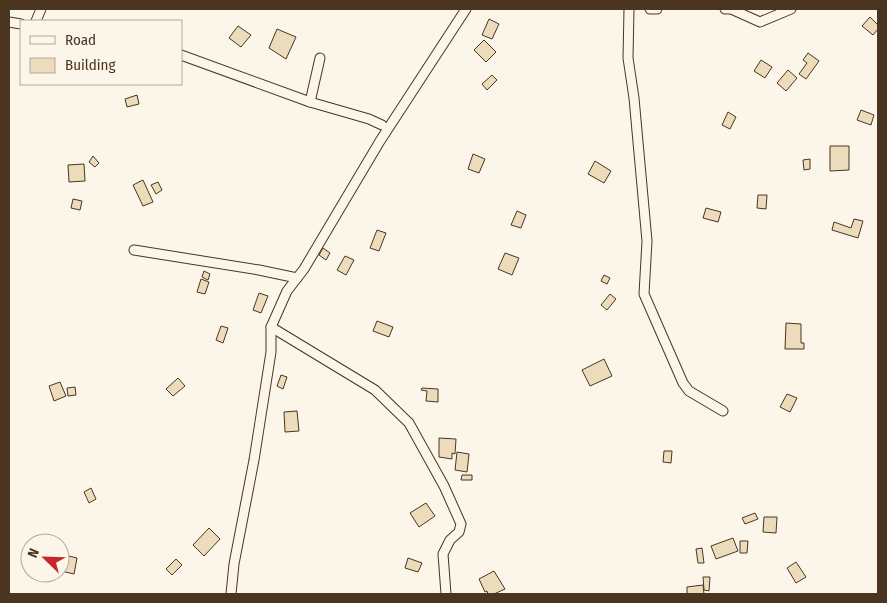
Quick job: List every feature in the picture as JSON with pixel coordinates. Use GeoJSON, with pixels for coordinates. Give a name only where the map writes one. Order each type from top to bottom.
{"type":"FeatureCollection","features":[{"type":"Feature","properties":{"kind":"street"},"geometry":{"type":"LineString","coordinates":[[232,594],[234,564],[254,460],[271,352],[271,327],[287,291],[297,278],[380,141],[398,117],[466,9]]}},
{"type":"Feature","properties":{"kind":"street"},"geometry":{"type":"LineString","coordinates":[[629,9],[628,58],[634,98],[647,241],[644,294],[686,387],[700,399],[723,411]]}},
{"type":"Feature","properties":{"kind":"street"},"geometry":{"type":"LineString","coordinates":[[650,9],[657,9]]}},
{"type":"Feature","properties":{"kind":"street"},"geometry":{"type":"LineString","coordinates":[[725,9],[731,9],[760,22],[791,9]]}},
{"type":"Feature","properties":{"kind":"street"},"geometry":{"type":"LineString","coordinates":[[182,55],[310,102],[369,119],[382,125]]}},
{"type":"Feature","properties":{"kind":"street"},"geometry":{"type":"LineString","coordinates":[[310,102],[320,58]]}},
{"type":"Feature","properties":{"kind":"street"},"geometry":{"type":"LineString","coordinates":[[382,125],[398,117]]}},
{"type":"Feature","properties":{"kind":"street"},"geometry":{"type":"LineString","coordinates":[[380,141],[382,125]]}},
{"type":"Feature","properties":{"kind":"street"},"geometry":{"type":"LineString","coordinates":[[134,250],[297,278]]}},
{"type":"Feature","properties":{"kind":"street"},"geometry":{"type":"LineString","coordinates":[[271,327],[375,390],[409,423],[444,486],[461,524],[459,532],[450,540],[443,554],[446,594]]}},
{"type":"Feature","properties":{"kind":"building"},"geometry":{"type":"Polygon","coordinates":[[[870,17],[878,25],[878,29],[873,35],[862,26],[870,17]]]}},
{"type":"Feature","properties":{"kind":"building"},"geometry":{"type":"Polygon","coordinates":[[[489,19],[499,24],[492,39],[482,35],[489,19]]]}},
{"type":"Feature","properties":{"kind":"building"},"geometry":{"type":"Polygon","coordinates":[[[238,26],[251,35],[241,47],[229,38],[238,26]]]}},
{"type":"Feature","properties":{"kind":"building"},"geometry":{"type":"Polygon","coordinates":[[[277,29],[296,37],[286,59],[269,48],[277,29]]]}},
{"type":"Feature","properties":{"kind":"building"},"geometry":{"type":"Polygon","coordinates":[[[484,40],[496,52],[486,62],[474,50],[484,40]]]}},
{"type":"Feature","properties":{"kind":"building"},"geometry":{"type":"Polygon","coordinates":[[[808,53],[819,61],[806,79],[799,74],[807,63],[803,60],[808,53]]]}},
{"type":"Feature","properties":{"kind":"building"},"geometry":{"type":"Polygon","coordinates":[[[761,60],[772,67],[765,78],[754,71],[761,60]]]}},
{"type":"Feature","properties":{"kind":"building"},"geometry":{"type":"Polygon","coordinates":[[[788,70],[797,78],[786,91],[777,83],[788,70]]]}},
{"type":"Feature","properties":{"kind":"building"},"geometry":{"type":"Polygon","coordinates":[[[492,75],[497,80],[487,90],[482,84],[492,75]]]}},
{"type":"Feature","properties":{"kind":"building"},"geometry":{"type":"Polygon","coordinates":[[[137,95],[139,104],[127,107],[125,99],[137,95]]]}},
{"type":"Feature","properties":{"kind":"building"},"geometry":{"type":"Polygon","coordinates":[[[861,110],[874,115],[871,125],[857,120],[861,110]]]}},
{"type":"Feature","properties":{"kind":"building"},"geometry":{"type":"Polygon","coordinates":[[[728,112],[736,117],[730,129],[722,125],[728,112]]]}},
{"type":"Feature","properties":{"kind":"building"},"geometry":{"type":"Polygon","coordinates":[[[830,146],[849,146],[849,170],[830,171],[830,146]]]}},
{"type":"Feature","properties":{"kind":"building"},"geometry":{"type":"Polygon","coordinates":[[[473,154],[485,159],[479,173],[468,169],[473,154]]]}},
{"type":"Feature","properties":{"kind":"building"},"geometry":{"type":"Polygon","coordinates":[[[93,156],[99,163],[95,167],[89,162],[93,156]]]}},
{"type":"Feature","properties":{"kind":"building"},"geometry":{"type":"Polygon","coordinates":[[[810,159],[810,169],[804,170],[803,160],[810,159]]]}},
{"type":"Feature","properties":{"kind":"building"},"geometry":{"type":"Polygon","coordinates":[[[595,161],[611,171],[604,183],[588,174],[595,161]]]}},
{"type":"Feature","properties":{"kind":"building"},"geometry":{"type":"Polygon","coordinates":[[[84,164],[85,181],[69,182],[68,165],[84,164]]]}},
{"type":"Feature","properties":{"kind":"building"},"geometry":{"type":"Polygon","coordinates":[[[143,180],[153,202],[143,206],[133,185],[143,180]]]}},
{"type":"Feature","properties":{"kind":"building"},"geometry":{"type":"Polygon","coordinates":[[[158,182],[162,190],[156,194],[151,185],[158,182]]]}},
{"type":"Feature","properties":{"kind":"building"},"geometry":{"type":"Polygon","coordinates":[[[758,195],[767,195],[766,209],[757,208],[758,195]]]}},
{"type":"Feature","properties":{"kind":"building"},"geometry":{"type":"Polygon","coordinates":[[[73,199],[82,201],[80,210],[71,208],[73,199]]]}},
{"type":"Feature","properties":{"kind":"building"},"geometry":{"type":"Polygon","coordinates":[[[706,208],[721,212],[718,222],[703,218],[706,208]]]}},
{"type":"Feature","properties":{"kind":"building"},"geometry":{"type":"Polygon","coordinates":[[[517,211],[526,215],[521,228],[511,225],[517,211]]]}},
{"type":"Feature","properties":{"kind":"building"},"geometry":{"type":"Polygon","coordinates":[[[854,219],[863,221],[858,238],[832,230],[834,222],[851,228],[854,219]]]}},
{"type":"Feature","properties":{"kind":"building"},"geometry":{"type":"Polygon","coordinates":[[[377,230],[386,233],[379,251],[370,248],[377,230]]]}},
{"type":"Feature","properties":{"kind":"building"},"geometry":{"type":"Polygon","coordinates":[[[323,248],[330,253],[326,260],[319,255],[323,248]]]}},
{"type":"Feature","properties":{"kind":"building"},"geometry":{"type":"Polygon","coordinates":[[[505,253],[519,258],[512,275],[498,269],[505,253]]]}},
{"type":"Feature","properties":{"kind":"building"},"geometry":{"type":"Polygon","coordinates":[[[345,256],[354,260],[346,275],[337,270],[345,256]]]}},
{"type":"Feature","properties":{"kind":"building"},"geometry":{"type":"Polygon","coordinates":[[[204,271],[210,274],[208,280],[202,277],[204,271]]]}},
{"type":"Feature","properties":{"kind":"building"},"geometry":{"type":"Polygon","coordinates":[[[604,275],[610,278],[607,284],[601,281],[604,275]]]}},
{"type":"Feature","properties":{"kind":"building"},"geometry":{"type":"Polygon","coordinates":[[[201,279],[209,282],[205,294],[197,292],[201,279]]]}},
{"type":"Feature","properties":{"kind":"building"},"geometry":{"type":"Polygon","coordinates":[[[259,293],[268,296],[261,313],[253,310],[259,293]]]}},
{"type":"Feature","properties":{"kind":"building"},"geometry":{"type":"Polygon","coordinates":[[[610,294],[616,299],[607,310],[601,305],[610,294]]]}},
{"type":"Feature","properties":{"kind":"building"},"geometry":{"type":"Polygon","coordinates":[[[377,321],[393,327],[389,337],[373,331],[377,321]]]}},
{"type":"Feature","properties":{"kind":"building"},"geometry":{"type":"Polygon","coordinates":[[[786,323],[801,324],[801,343],[804,343],[804,349],[785,349],[786,323]]]}},
{"type":"Feature","properties":{"kind":"building"},"geometry":{"type":"Polygon","coordinates":[[[221,326],[228,328],[223,343],[216,340],[221,326]]]}},
{"type":"Feature","properties":{"kind":"building"},"geometry":{"type":"Polygon","coordinates":[[[604,359],[612,376],[590,386],[582,370],[604,359]]]}},
{"type":"Feature","properties":{"kind":"building"},"geometry":{"type":"Polygon","coordinates":[[[281,375],[287,377],[283,389],[277,386],[281,375]]]}},
{"type":"Feature","properties":{"kind":"building"},"geometry":{"type":"Polygon","coordinates":[[[178,378],[185,386],[173,396],[166,389],[178,378]]]}},
{"type":"Feature","properties":{"kind":"building"},"geometry":{"type":"Polygon","coordinates":[[[60,382],[66,396],[54,401],[49,386],[60,382]]]}},
{"type":"Feature","properties":{"kind":"building"},"geometry":{"type":"Polygon","coordinates":[[[75,387],[76,395],[68,396],[67,388],[75,387]]]}},
{"type":"Feature","properties":{"kind":"building"},"geometry":{"type":"Polygon","coordinates":[[[422,388],[438,389],[438,402],[426,401],[427,391],[421,390],[422,388]]]}},
{"type":"Feature","properties":{"kind":"building"},"geometry":{"type":"Polygon","coordinates":[[[787,394],[797,398],[790,412],[780,407],[787,394]]]}},
{"type":"Feature","properties":{"kind":"building"},"geometry":{"type":"Polygon","coordinates":[[[297,411],[299,431],[285,432],[284,412],[297,411]]]}},
{"type":"Feature","properties":{"kind":"building"},"geometry":{"type":"Polygon","coordinates":[[[439,438],[456,439],[455,454],[452,453],[452,459],[439,457],[439,438]]]}},
{"type":"Feature","properties":{"kind":"building"},"geometry":{"type":"Polygon","coordinates":[[[664,451],[672,451],[671,463],[663,462],[664,451]]]}},
{"type":"Feature","properties":{"kind":"building"},"geometry":{"type":"Polygon","coordinates":[[[457,452],[469,454],[467,472],[455,470],[457,452]]]}},
{"type":"Feature","properties":{"kind":"building"},"geometry":{"type":"Polygon","coordinates":[[[462,475],[472,475],[472,480],[461,480],[462,475]]]}},
{"type":"Feature","properties":{"kind":"building"},"geometry":{"type":"Polygon","coordinates":[[[91,488],[96,499],[89,503],[84,492],[91,488]]]}},
{"type":"Feature","properties":{"kind":"building"},"geometry":{"type":"Polygon","coordinates":[[[426,503],[435,516],[419,527],[410,513],[426,503]]]}},
{"type":"Feature","properties":{"kind":"building"},"geometry":{"type":"Polygon","coordinates":[[[755,513],[758,519],[745,524],[742,518],[755,513]]]}},
{"type":"Feature","properties":{"kind":"building"},"geometry":{"type":"Polygon","coordinates":[[[764,517],[777,517],[776,533],[763,532],[764,517]]]}},
{"type":"Feature","properties":{"kind":"building"},"geometry":{"type":"Polygon","coordinates":[[[209,528],[220,539],[204,556],[193,545],[209,528]]]}},
{"type":"Feature","properties":{"kind":"building"},"geometry":{"type":"Polygon","coordinates":[[[733,538],[738,551],[716,559],[711,546],[733,538]]]}},
{"type":"Feature","properties":{"kind":"building"},"geometry":{"type":"Polygon","coordinates":[[[740,541],[748,541],[747,553],[740,553],[740,541]]]}},
{"type":"Feature","properties":{"kind":"building"},"geometry":{"type":"Polygon","coordinates":[[[702,548],[704,563],[698,563],[696,549],[702,548]]]}},
{"type":"Feature","properties":{"kind":"building"},"geometry":{"type":"Polygon","coordinates":[[[70,556],[77,558],[74,574],[70,573],[70,556]]]}},
{"type":"Feature","properties":{"kind":"building"},"geometry":{"type":"Polygon","coordinates":[[[408,558],[422,563],[418,572],[405,568],[408,558]]]}},
{"type":"Feature","properties":{"kind":"building"},"geometry":{"type":"Polygon","coordinates":[[[176,559],[182,565],[172,575],[166,569],[176,559]]]}},
{"type":"Feature","properties":{"kind":"building"},"geometry":{"type":"Polygon","coordinates":[[[796,562],[806,577],[796,583],[787,568],[796,562]]]}},
{"type":"Feature","properties":{"kind":"building"},"geometry":{"type":"Polygon","coordinates":[[[494,571],[505,589],[494,594],[488,594],[487,591],[485,592],[479,579],[494,571]]]}},
{"type":"Feature","properties":{"kind":"building"},"geometry":{"type":"Polygon","coordinates":[[[703,577],[710,577],[709,591],[704,590],[703,577]]]}},
{"type":"Feature","properties":{"kind":"building"},"geometry":{"type":"Polygon","coordinates":[[[703,585],[704,594],[687,594],[687,587],[703,585]]]}}]}
